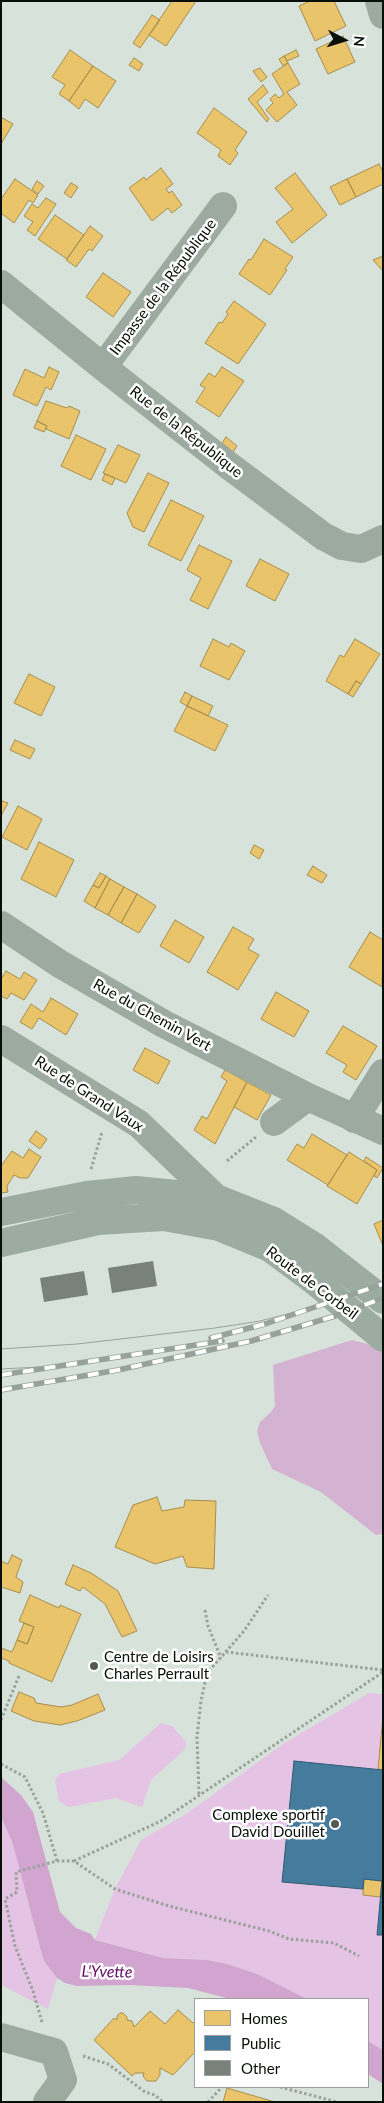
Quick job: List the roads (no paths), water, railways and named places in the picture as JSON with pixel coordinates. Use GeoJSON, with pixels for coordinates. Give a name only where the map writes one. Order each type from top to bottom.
{"type":"FeatureCollection","features":[{"type":"Feature","properties":{"kind":"main road","name":"Route de Corbeil"},"geometry":{"type":"LineString","coordinates":[[1,1212],[87,1195],[136,1190],[216,1198],[274,1221],[314,1246],[383,1300]]}},
{"type":"Feature","properties":{"kind":"main road","name":"Route de Corbeil"},"geometry":{"type":"LineString","coordinates":[[1,1243],[98,1221],[164,1217],[219,1227],[270,1248],[313,1280],[381,1337]]}},
{"type":"Feature","properties":{"kind":"street"},"geometry":{"type":"LineString","coordinates":[[379,1],[383,15]]}},
{"type":"Feature","properties":{"kind":"street","name":"Impasse de la République"},"geometry":{"type":"LineString","coordinates":[[102,367],[223,206]]}},
{"type":"Feature","properties":{"kind":"street","name":"Rue de la République"},"geometry":{"type":"LineString","coordinates":[[1,284],[102,367],[228,466],[323,536],[342,546],[361,549],[383,539]]}},
{"type":"Feature","properties":{"kind":"street","name":"Rue du Chemin Vert"},"geometry":{"type":"LineString","coordinates":[[1,925],[60,964],[164,1024],[308,1097],[383,1131]]}},
{"type":"Feature","properties":{"kind":"street","name":"Rue de Grand Vaux"},"geometry":{"type":"LineString","coordinates":[[1,1039],[139,1124],[216,1198]]}},
{"type":"Feature","properties":{"kind":"street"},"geometry":{"type":"LineString","coordinates":[[354,1119],[383,1073]]}},
{"type":"Feature","properties":{"kind":"street"},"geometry":{"type":"LineString","coordinates":[[274,1122],[308,1097]]}},
{"type":"Feature","properties":{"kind":"street"},"geometry":{"type":"LineString","coordinates":[[1,2036],[54,2052],[63,2080],[47,2102]]}},
{"type":"Feature","properties":{"kind":"water","name":"L'Yvette"},"geometry":{"type":"Polygon","coordinates":[[[1,1777],[21,1795],[33,1812],[60,1912],[76,1928],[91,1934],[95,1940],[163,1958],[207,1960],[227,1964],[257,1974],[305,1998],[226,1998],[188,1988],[129,1985],[77,1986],[65,1983],[57,1978],[44,1961],[13,1844],[1,1817],[1,1777]]]}},
{"type":"Feature","properties":{"kind":"water"},"geometry":{"type":"Polygon","coordinates":[[[369,2042],[383,2050],[383,2084],[369,2075],[369,2042]]]}},
{"type":"Feature","properties":{"kind":"tram line"},"geometry":{"type":"LineString","coordinates":[[1,1349],[77,1344],[215,1328],[260,1321],[323,1305]]}},
{"type":"Feature","properties":{"kind":"tram line"},"geometry":{"type":"LineString","coordinates":[[1,1369],[78,1365]]}},
{"type":"Feature","properties":{"kind":"railway"},"geometry":{"type":"LineString","coordinates":[[211,1338],[265,1324],[383,1284]]}},
{"type":"Feature","properties":{"kind":"railway"},"geometry":{"type":"LineString","coordinates":[[1,1390],[118,1370],[251,1341],[335,1316],[383,1298]]}},
{"type":"Feature","properties":{"kind":"railway"},"geometry":{"type":"LineString","coordinates":[[1,1375],[222,1341]]}},
{"type":"Feature","properties":{"kind":"place","name":"Centre de Loisirs Charles Perrault"},"geometry":{"type":"Point","coordinates":[94,1666]}},
{"type":"Feature","properties":{"kind":"place","name":"Complexe sportif David Douillet"},"geometry":{"type":"Point","coordinates":[335,1824]}}]}
